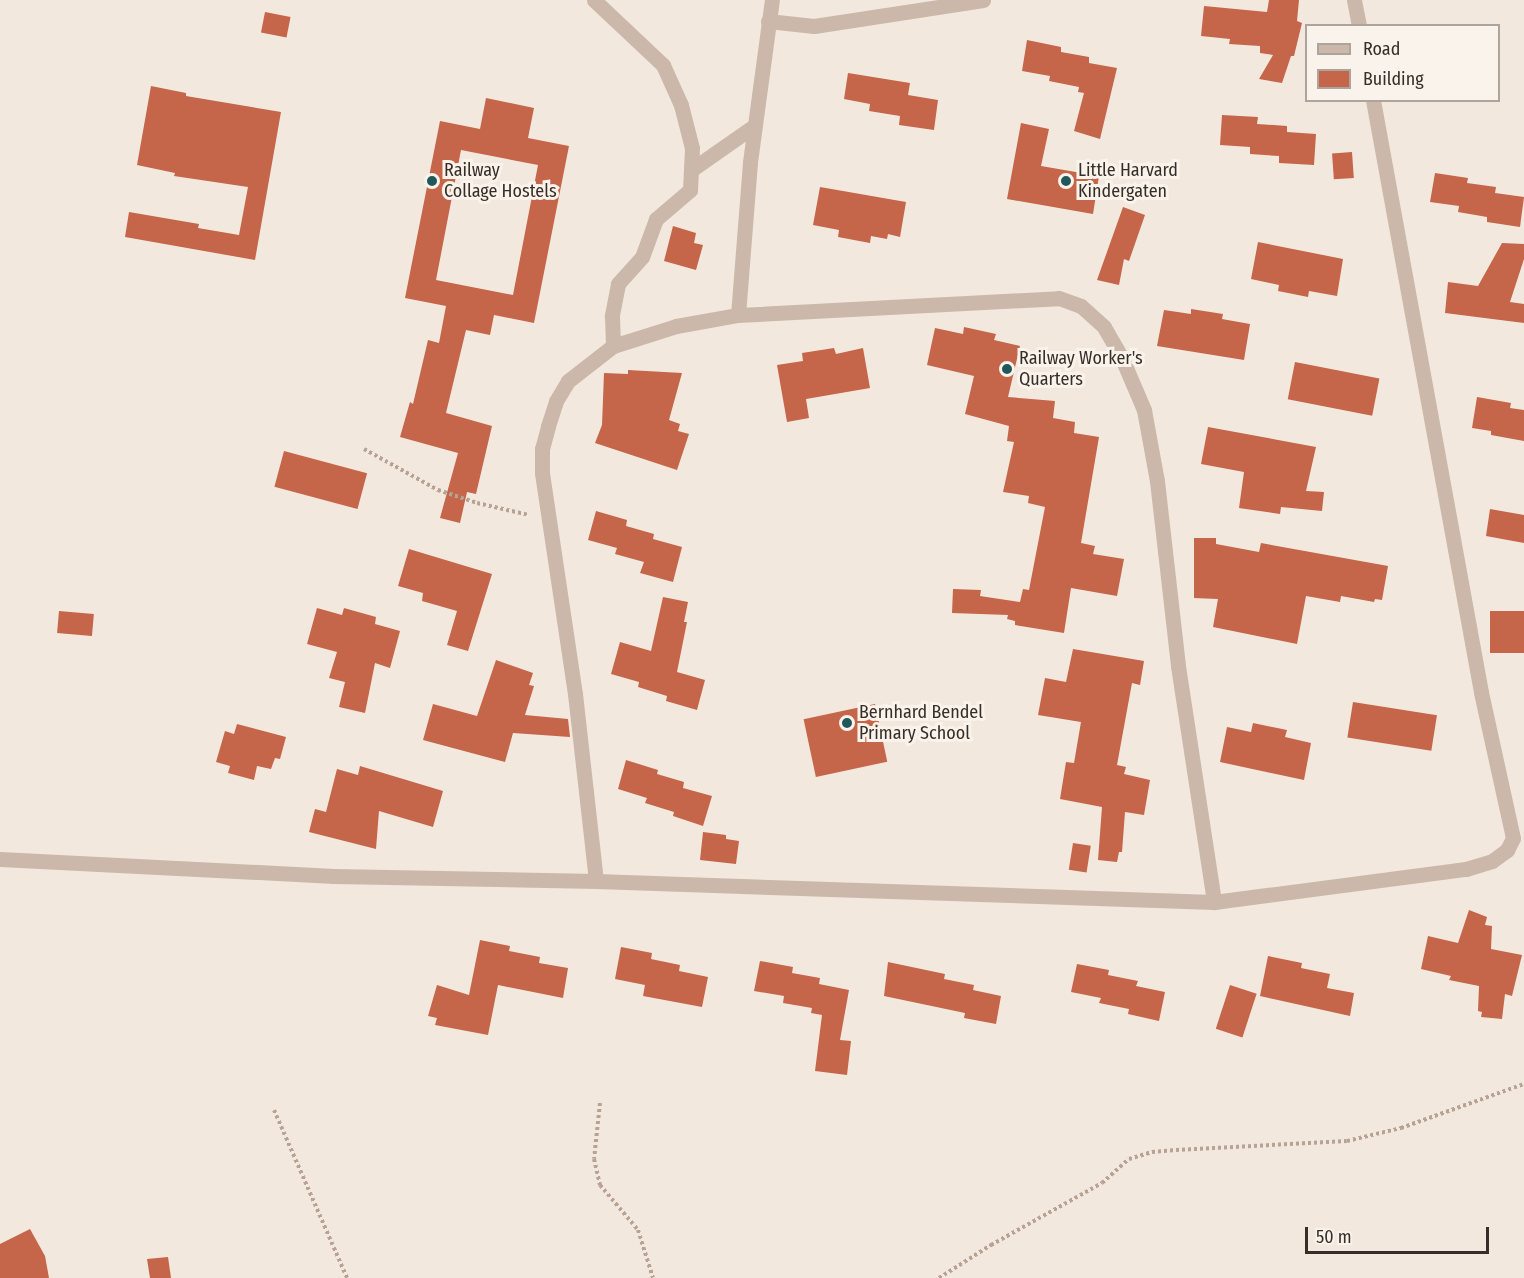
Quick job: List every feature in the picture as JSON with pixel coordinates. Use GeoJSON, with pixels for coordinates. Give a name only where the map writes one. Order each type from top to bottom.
{"type":"FeatureCollection","features":[{"type":"Feature","properties":{"kind":"street"},"geometry":{"type":"LineString","coordinates":[[594,0],[663,65],[681,105],[692,148],[690,190],[656,219],[642,257],[618,284],[612,316],[613,346]]}},
{"type":"Feature","properties":{"kind":"street"},"geometry":{"type":"LineString","coordinates":[[738,315],[754,126],[772,0]]}},
{"type":"Feature","properties":{"kind":"street"},"geometry":{"type":"LineString","coordinates":[[768,21],[814,26],[983,0]]}},
{"type":"Feature","properties":{"kind":"street"},"geometry":{"type":"LineString","coordinates":[[1354,0],[1359,24]]}},
{"type":"Feature","properties":{"kind":"street"},"geometry":{"type":"LineString","coordinates":[[0,859],[334,876],[596,881],[1214,902],[1466,869],[1492,861],[1507,850],[1513,838],[1481,692],[1373,102]]}},
{"type":"Feature","properties":{"kind":"street"},"geometry":{"type":"LineString","coordinates":[[691,170],[754,126]]}},
{"type":"Feature","properties":{"kind":"street"},"geometry":{"type":"LineString","coordinates":[[596,881],[575,694],[551,518],[544,496],[542,449],[556,401],[568,381],[613,346],[676,326],[738,315],[1059,298],[1081,306],[1104,327],[1128,370],[1144,410],[1157,481],[1178,666],[1214,902]]}},
{"type":"Feature","properties":{"kind":"path"},"geometry":{"type":"LineString","coordinates":[[364,449],[414,478],[459,498],[497,509],[551,518]]}},
{"type":"Feature","properties":{"kind":"path"},"geometry":{"type":"LineString","coordinates":[[939,1278],[991,1245],[1102,1183],[1128,1159],[1152,1152],[1176,1150],[1347,1141],[1401,1128],[1524,1084]]}},
{"type":"Feature","properties":{"kind":"path"},"geometry":{"type":"LineString","coordinates":[[600,1103],[594,1159],[600,1185],[638,1230],[652,1278]]}},
{"type":"Feature","properties":{"kind":"path"},"geometry":{"type":"LineString","coordinates":[[274,1110],[347,1278]]}},
{"type":"Feature","properties":{"kind":"building"},"geometry":{"type":"Polygon","coordinates":[[[1269,0],[1299,0],[1297,21],[1302,23],[1294,56],[1291,56],[1282,83],[1259,79],[1273,55],[1260,53],[1260,46],[1229,44],[1230,39],[1201,36],[1204,6],[1267,12],[1269,0]]]}},
{"type":"Feature","properties":{"kind":"building"},"geometry":{"type":"Polygon","coordinates":[[[265,12],[291,17],[287,38],[261,33],[265,12]]]}},
{"type":"Feature","properties":{"kind":"building"},"geometry":{"type":"Polygon","coordinates":[[[1027,40],[1061,47],[1061,52],[1089,57],[1089,63],[1117,68],[1100,139],[1074,131],[1084,93],[1078,92],[1079,87],[1049,81],[1050,76],[1022,71],[1027,40]]]}},
{"type":"Feature","properties":{"kind":"building"},"geometry":{"type":"Polygon","coordinates":[[[848,73],[910,83],[908,95],[938,100],[934,130],[899,125],[900,116],[869,111],[870,104],[844,99],[848,73]]]}},
{"type":"Feature","properties":{"kind":"building"},"geometry":{"type":"Polygon","coordinates":[[[151,86],[186,93],[186,96],[281,112],[255,260],[125,237],[129,212],[199,224],[198,228],[239,235],[248,187],[174,176],[175,173],[137,165],[151,86]]]}},
{"type":"Feature","properties":{"kind":"building"},"geometry":{"type":"Polygon","coordinates":[[[486,98],[534,108],[528,138],[569,146],[534,323],[494,315],[490,335],[466,330],[446,413],[492,426],[476,494],[467,492],[460,523],[440,518],[458,453],[400,437],[410,402],[413,404],[428,340],[439,343],[446,306],[405,298],[440,121],[480,129],[486,98]],[[461,150],[436,280],[513,295],[538,165],[461,150]]]}},
{"type":"Feature","properties":{"kind":"building"},"geometry":{"type":"Polygon","coordinates":[[[1222,115],[1258,117],[1257,124],[1287,126],[1287,132],[1316,134],[1314,165],[1279,163],[1279,156],[1250,154],[1250,147],[1220,145],[1222,115]]]}},
{"type":"Feature","properties":{"kind":"building"},"geometry":{"type":"Polygon","coordinates":[[[1021,123],[1049,129],[1041,166],[1099,176],[1093,214],[1007,199],[1021,123]]]}},
{"type":"Feature","properties":{"kind":"building"},"geometry":{"type":"Polygon","coordinates":[[[1352,152],[1354,178],[1334,179],[1332,153],[1352,152]]]}},
{"type":"Feature","properties":{"kind":"building"},"geometry":{"type":"Polygon","coordinates":[[[1435,173],[1468,178],[1467,183],[1496,187],[1495,193],[1524,197],[1520,227],[1487,222],[1487,217],[1458,212],[1459,206],[1430,202],[1435,173]]]}},
{"type":"Feature","properties":{"kind":"building"},"geometry":{"type":"Polygon","coordinates":[[[820,187],[906,202],[900,237],[888,234],[887,239],[871,236],[870,243],[838,237],[839,230],[813,225],[820,187]]]}},
{"type":"Feature","properties":{"kind":"building"},"geometry":{"type":"Polygon","coordinates":[[[1123,207],[1145,215],[1129,261],[1124,259],[1119,285],[1097,280],[1123,207]]]}},
{"type":"Feature","properties":{"kind":"building"},"geometry":{"type":"Polygon","coordinates":[[[673,226],[696,233],[694,243],[703,245],[696,270],[664,261],[673,226]]]}},
{"type":"Feature","properties":{"kind":"building"},"geometry":{"type":"Polygon","coordinates":[[[1258,242],[1343,259],[1337,296],[1309,291],[1308,297],[1278,291],[1279,285],[1251,279],[1258,242]]]}},
{"type":"Feature","properties":{"kind":"building"},"geometry":{"type":"Polygon","coordinates":[[[1502,243],[1524,244],[1524,259],[1510,302],[1524,304],[1524,323],[1445,313],[1448,282],[1478,286],[1502,243]]]}},
{"type":"Feature","properties":{"kind":"building"},"geometry":{"type":"Polygon","coordinates":[[[1191,309],[1223,314],[1222,319],[1250,324],[1244,360],[1157,346],[1164,310],[1191,314],[1191,309]]]}},
{"type":"Feature","properties":{"kind":"building"},"geometry":{"type":"Polygon","coordinates":[[[964,327],[996,334],[994,340],[1020,346],[1008,397],[1055,401],[1053,418],[1075,422],[1074,433],[1099,437],[1081,543],[1095,546],[1093,554],[1124,559],[1117,596],[1071,588],[1064,633],[1015,625],[1015,621],[1007,619],[1008,615],[952,613],[953,589],[981,590],[980,596],[1020,602],[1023,589],[1029,590],[1045,507],[1028,503],[1029,496],[1003,492],[1014,442],[1007,441],[1009,426],[965,414],[974,376],[927,365],[935,328],[963,334],[964,327]]]}},
{"type":"Feature","properties":{"kind":"building"},"geometry":{"type":"Polygon","coordinates":[[[834,348],[836,354],[863,348],[870,388],[806,399],[809,418],[787,422],[777,365],[803,361],[802,353],[834,348]]]}},
{"type":"Feature","properties":{"kind":"building"},"geometry":{"type":"Polygon","coordinates":[[[1295,362],[1379,378],[1372,416],[1288,399],[1295,362]]]}},
{"type":"Feature","properties":{"kind":"building"},"geometry":{"type":"Polygon","coordinates":[[[628,370],[682,373],[669,420],[680,424],[678,431],[689,434],[677,470],[595,443],[602,425],[604,373],[628,374],[628,370]]]}},
{"type":"Feature","properties":{"kind":"building"},"geometry":{"type":"Polygon","coordinates":[[[1477,397],[1511,403],[1510,408],[1524,410],[1524,441],[1491,435],[1491,431],[1472,428],[1477,397]]]}},
{"type":"Feature","properties":{"kind":"building"},"geometry":{"type":"Polygon","coordinates":[[[1208,427],[1316,447],[1306,491],[1324,492],[1322,511],[1281,507],[1280,514],[1239,508],[1244,472],[1201,464],[1208,427]]]}},
{"type":"Feature","properties":{"kind":"building"},"geometry":{"type":"Polygon","coordinates":[[[284,451],[367,473],[357,509],[274,487],[284,451]]]}},
{"type":"Feature","properties":{"kind":"building"},"geometry":{"type":"Polygon","coordinates":[[[1490,509],[1524,515],[1524,543],[1486,536],[1490,509]]]}},
{"type":"Feature","properties":{"kind":"building"},"geometry":{"type":"Polygon","coordinates":[[[596,511],[627,520],[626,526],[654,534],[653,539],[682,547],[673,582],[640,573],[644,562],[615,554],[617,548],[588,540],[596,511]]]}},
{"type":"Feature","properties":{"kind":"building"},"geometry":{"type":"Polygon","coordinates":[[[1194,538],[1216,538],[1216,544],[1259,552],[1261,543],[1388,566],[1382,600],[1375,599],[1374,602],[1341,596],[1340,602],[1306,596],[1297,644],[1213,627],[1218,599],[1194,598],[1194,538]]]}},
{"type":"Feature","properties":{"kind":"building"},"geometry":{"type":"Polygon","coordinates":[[[409,549],[492,574],[468,651],[447,645],[457,611],[422,601],[423,593],[398,586],[409,549]]]}},
{"type":"Feature","properties":{"kind":"building"},"geometry":{"type":"Polygon","coordinates":[[[663,597],[688,602],[684,622],[687,622],[677,672],[705,680],[697,710],[666,701],[667,696],[638,687],[639,682],[611,674],[620,642],[651,651],[663,597]]]}},
{"type":"Feature","properties":{"kind":"building"},"geometry":{"type":"Polygon","coordinates":[[[317,608],[342,615],[344,608],[376,617],[375,624],[400,631],[390,668],[375,663],[365,713],[339,707],[345,682],[329,678],[337,652],[307,644],[317,608]]]}},
{"type":"Feature","properties":{"kind":"building"},"geometry":{"type":"Polygon","coordinates":[[[59,611],[94,614],[92,636],[57,633],[59,611]]]}},
{"type":"Feature","properties":{"kind":"building"},"geometry":{"type":"Polygon","coordinates":[[[1490,611],[1524,611],[1524,653],[1490,653],[1490,611]]]}},
{"type":"Feature","properties":{"kind":"building"},"geometry":{"type":"Polygon","coordinates":[[[1073,649],[1144,661],[1140,685],[1132,683],[1117,765],[1126,767],[1124,774],[1150,780],[1144,815],[1125,812],[1122,852],[1119,852],[1117,862],[1098,860],[1102,807],[1060,799],[1066,762],[1074,763],[1081,722],[1038,715],[1045,678],[1066,682],[1073,649]]]}},
{"type":"Feature","properties":{"kind":"building"},"geometry":{"type":"Polygon","coordinates":[[[496,660],[533,673],[529,685],[534,686],[525,715],[568,719],[570,737],[513,733],[505,762],[423,740],[433,704],[477,716],[496,660]]]}},
{"type":"Feature","properties":{"kind":"building"},"geometry":{"type":"Polygon","coordinates":[[[1353,702],[1437,715],[1431,751],[1347,738],[1353,702]]]}},
{"type":"Feature","properties":{"kind":"building"},"geometry":{"type":"Polygon","coordinates":[[[875,704],[887,762],[816,777],[804,719],[875,704]]]}},
{"type":"Feature","properties":{"kind":"building"},"geometry":{"type":"Polygon","coordinates":[[[1253,723],[1287,730],[1285,737],[1311,743],[1304,780],[1220,762],[1227,727],[1251,732],[1253,723]]]}},
{"type":"Feature","properties":{"kind":"building"},"geometry":{"type":"Polygon","coordinates":[[[237,724],[286,737],[280,759],[275,758],[271,769],[257,766],[254,780],[228,773],[230,766],[216,762],[225,731],[234,734],[237,724]]]}},
{"type":"Feature","properties":{"kind":"building"},"geometry":{"type":"Polygon","coordinates":[[[626,760],[658,770],[657,774],[684,782],[683,788],[712,796],[703,826],[673,816],[674,812],[645,803],[647,798],[618,789],[626,760]]]}},
{"type":"Feature","properties":{"kind":"building"},"geometry":{"type":"Polygon","coordinates":[[[360,766],[443,791],[433,827],[379,811],[376,849],[309,832],[315,809],[326,812],[337,769],[358,775],[360,766]]]}},
{"type":"Feature","properties":{"kind":"building"},"geometry":{"type":"Polygon","coordinates":[[[703,832],[726,835],[726,839],[739,841],[736,864],[700,860],[703,832]]]}},
{"type":"Feature","properties":{"kind":"building"},"geometry":{"type":"Polygon","coordinates":[[[1073,843],[1091,846],[1087,872],[1069,870],[1073,843]]]}},
{"type":"Feature","properties":{"kind":"building"},"geometry":{"type":"Polygon","coordinates":[[[1469,910],[1487,917],[1485,925],[1492,926],[1491,949],[1522,955],[1512,996],[1505,994],[1502,1019],[1481,1017],[1482,1012],[1478,1011],[1479,986],[1449,980],[1451,976],[1421,969],[1428,936],[1458,943],[1469,910]]]}},
{"type":"Feature","properties":{"kind":"building"},"geometry":{"type":"Polygon","coordinates":[[[480,940],[510,946],[509,951],[540,957],[539,963],[568,968],[563,998],[498,985],[488,1035],[435,1025],[437,1018],[428,1016],[437,985],[469,995],[480,940]]]}},
{"type":"Feature","properties":{"kind":"building"},"geometry":{"type":"Polygon","coordinates":[[[621,947],[652,953],[651,959],[680,965],[679,971],[708,977],[702,1007],[643,996],[645,985],[615,979],[621,947]]]}},
{"type":"Feature","properties":{"kind":"building"},"geometry":{"type":"Polygon","coordinates":[[[1268,956],[1302,963],[1301,968],[1330,974],[1327,988],[1354,993],[1350,1016],[1260,996],[1268,956]]]}},
{"type":"Feature","properties":{"kind":"building"},"geometry":{"type":"Polygon","coordinates":[[[760,961],[793,967],[792,973],[820,978],[819,984],[849,990],[840,1040],[851,1041],[847,1075],[815,1071],[822,1015],[811,1013],[812,1008],[783,1003],[784,996],[754,991],[760,961]]]}},
{"type":"Feature","properties":{"kind":"building"},"geometry":{"type":"Polygon","coordinates":[[[888,962],[945,974],[944,979],[974,985],[973,990],[1001,996],[996,1024],[964,1018],[965,1013],[884,996],[888,962]]]}},
{"type":"Feature","properties":{"kind":"building"},"geometry":{"type":"Polygon","coordinates":[[[1077,964],[1109,970],[1108,975],[1138,981],[1136,986],[1165,992],[1159,1021],[1128,1014],[1129,1009],[1099,1003],[1101,998],[1071,992],[1077,964]]]}},
{"type":"Feature","properties":{"kind":"building"},"geometry":{"type":"Polygon","coordinates":[[[1230,985],[1257,994],[1242,1037],[1216,1029],[1230,985]]]}},
{"type":"Feature","properties":{"kind":"building"},"geometry":{"type":"Polygon","coordinates":[[[30,1229],[45,1256],[49,1278],[0,1278],[0,1244],[30,1229]]]}},
{"type":"Feature","properties":{"kind":"building"},"geometry":{"type":"Polygon","coordinates":[[[168,1257],[171,1278],[150,1278],[147,1259],[168,1257]]]}},
{"type":"Feature","properties":{"kind":"place","name":"Railway Collage Hostels"},"geometry":{"type":"Point","coordinates":[432,181]}},
{"type":"Feature","properties":{"kind":"place","name":"Little Harvard Kindergaten"},"geometry":{"type":"Point","coordinates":[1066,181]}},
{"type":"Feature","properties":{"kind":"place","name":"Railway Worker's Quarters"},"geometry":{"type":"Point","coordinates":[1007,369]}},
{"type":"Feature","properties":{"kind":"place","name":"Bernhard Bendel Primary School"},"geometry":{"type":"Point","coordinates":[847,723]}}]}
